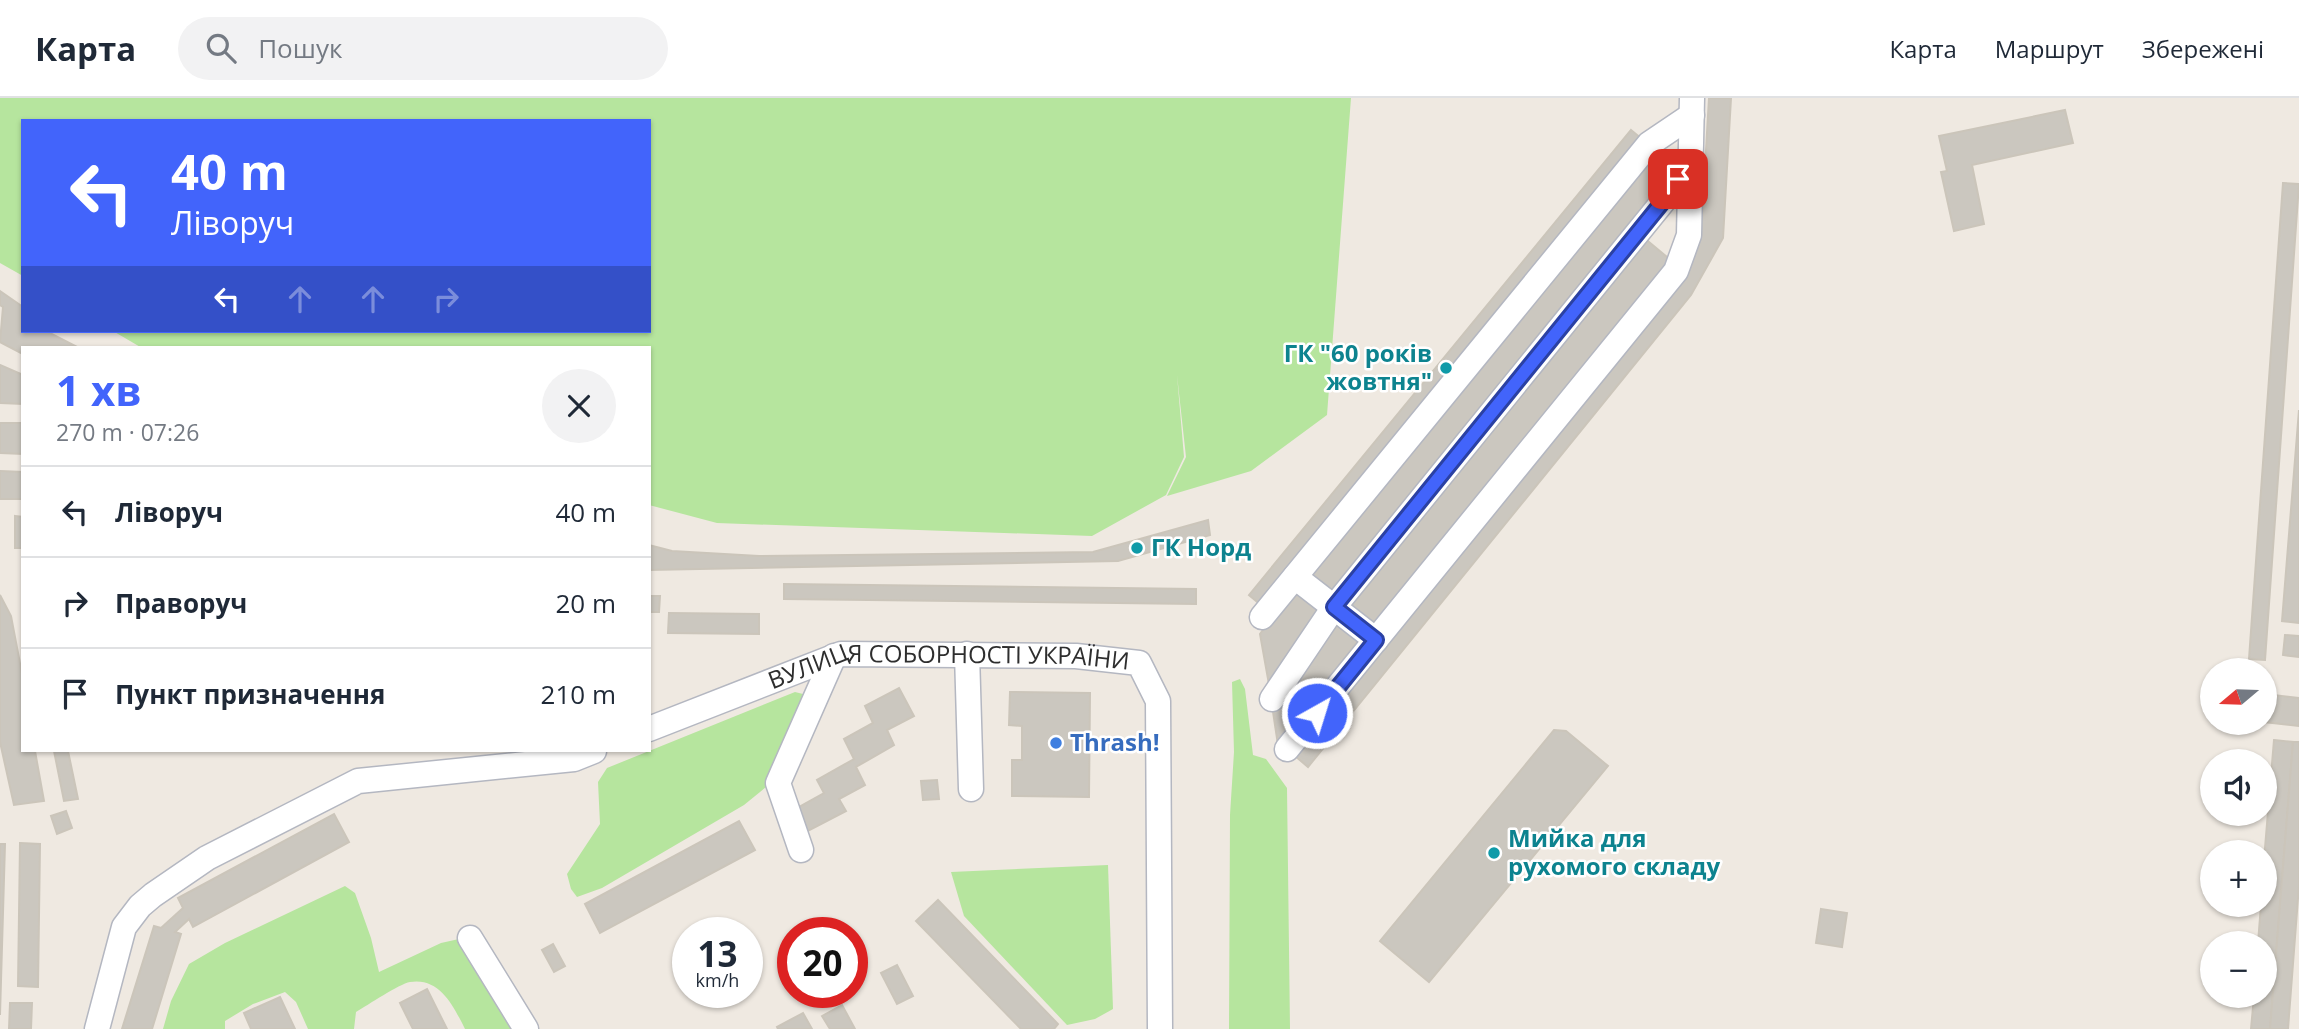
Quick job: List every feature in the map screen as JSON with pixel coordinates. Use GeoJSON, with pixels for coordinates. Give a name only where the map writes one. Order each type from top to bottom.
{"type":"FeatureCollection","features":[{"type":"Feature","properties":{"kind":"street"},"geometry":{"type":"LineString","coordinates":[[1287,749],[1676,271],[1689,235],[1692,106]]}},
{"type":"Feature","properties":{"kind":"street"},"geometry":{"type":"LineString","coordinates":[[1262,617],[1649,144],[1692,106]]}},
{"type":"Feature","properties":{"kind":"street"},"geometry":{"type":"LineString","coordinates":[[1272,699],[1334,607],[1665,199],[1691,159]]}},
{"type":"Feature","properties":{"kind":"street"},"geometry":{"type":"LineString","coordinates":[[1296,577],[1376,640]]}},
{"type":"Feature","properties":{"kind":"street","name":"ВУЛИЦЯ СОБОРНОСТІ УКРАЇНИ"},"geometry":{"type":"LineString","coordinates":[[651,728],[841,654],[1076,656],[1139,663],[1158,701],[1160,1029]]}},
{"type":"Feature","properties":{"kind":"street"},"geometry":{"type":"LineString","coordinates":[[967,654],[971,789]]}},
{"type":"Feature","properties":{"kind":"street"},"geometry":{"type":"LineString","coordinates":[[802,850],[778,783],[834,656]]}},
{"type":"Feature","properties":{"kind":"street"},"geometry":{"type":"LineString","coordinates":[[97,1029],[124,927],[140,906],[207,858],[358,781],[574,759],[592,752]]}},
{"type":"Feature","properties":{"kind":"street"},"geometry":{"type":"LineString","coordinates":[[470,938],[526,1029]]}},
{"type":"Feature","properties":{"kind":"green space"},"geometry":{"type":"Polygon","coordinates":[[[0,98],[1351,98],[1327,415],[1251,471],[1167,496],[1186,457],[1177,375],[1184,457],[1166,495],[1092,536],[717,523],[651,506],[651,346],[139,346],[116,333],[651,333],[651,119],[21,119],[21,275],[0,263],[0,98]]]}},
{"type":"Feature","properties":{"kind":"green space"},"geometry":{"type":"Polygon","coordinates":[[[1240,679],[1245,689],[1253,755],[1266,759],[1287,788],[1290,1029],[1229,1029],[1230,815],[1234,752],[1232,682],[1240,679]]]}},
{"type":"Feature","properties":{"kind":"green space"},"geometry":{"type":"Polygon","coordinates":[[[795,692],[803,694],[802,708],[766,787],[744,805],[602,888],[577,897],[571,889],[567,874],[600,824],[598,782],[607,768],[795,692]]]}},
{"type":"Feature","properties":{"kind":"green space"},"geometry":{"type":"Polygon","coordinates":[[[1108,865],[1113,1009],[1095,1019],[1067,1025],[964,916],[951,872],[1108,865]]]}},
{"type":"Feature","properties":{"kind":"green space"},"geometry":{"type":"Polygon","coordinates":[[[345,886],[355,893],[371,938],[379,972],[441,943],[459,939],[520,1029],[465,1029],[445,995],[438,989],[430,984],[410,982],[356,1012],[354,1029],[308,1029],[296,1002],[285,992],[253,1004],[225,1021],[225,1029],[163,1029],[171,1001],[189,964],[225,943],[345,886]]]}},
{"type":"Feature","properties":{"kind":"building"},"geometry":{"type":"Polygon","coordinates":[[[1709,98],[1731,98],[1723,238],[1691,295],[1308,767],[1294,755],[1701,237],[1709,98]]]}},
{"type":"Feature","properties":{"kind":"building"},"geometry":{"type":"Polygon","coordinates":[[[2065,110],[2073,143],[1972,165],[1984,224],[1954,231],[1941,172],[1947,171],[1939,136],[2065,110]]]}},
{"type":"Feature","properties":{"kind":"building","name":"ГК \"60 років жовтня\""},"geometry":{"type":"Polygon","coordinates":[[[1631,130],[1643,140],[1261,605],[1249,595],[1631,130]]]}},
{"type":"Feature","properties":{"kind":"building"},"geometry":{"type":"Polygon","coordinates":[[[1654,149],[1677,168],[1333,595],[1309,577],[1654,149]]]}},
{"type":"Feature","properties":{"kind":"building"},"geometry":{"type":"Polygon","coordinates":[[[2283,183],[2299,184],[2265,658],[2249,658],[2283,183]]]}},
{"type":"Feature","properties":{"kind":"building"},"geometry":{"type":"Polygon","coordinates":[[[1643,237],[1673,262],[1372,627],[1342,603],[1643,237]]]}},
{"type":"Feature","properties":{"kind":"building"},"geometry":{"type":"Polygon","coordinates":[[[0,291],[21,306],[21,333],[50,333],[75,346],[21,346],[21,353],[0,342],[3,307],[0,305],[0,291]]]}},
{"type":"Feature","properties":{"kind":"building"},"geometry":{"type":"Polygon","coordinates":[[[0,365],[21,374],[21,404],[0,403],[0,365]]]}},
{"type":"Feature","properties":{"kind":"building"},"geometry":{"type":"Polygon","coordinates":[[[2299,410],[2299,623],[2282,621],[2299,410]]]}},
{"type":"Feature","properties":{"kind":"building"},"geometry":{"type":"Polygon","coordinates":[[[0,423],[21,423],[21,454],[0,453],[0,423]]]}},
{"type":"Feature","properties":{"kind":"building"},"geometry":{"type":"Polygon","coordinates":[[[0,471],[21,472],[21,499],[0,499],[0,471]]]}},
{"type":"Feature","properties":{"kind":"building"},"geometry":{"type":"Polygon","coordinates":[[[15,516],[21,517],[21,548],[15,548],[15,516]]]}},
{"type":"Feature","properties":{"kind":"building","name":"ГК Норд"},"geometry":{"type":"Polygon","coordinates":[[[1208,520],[1210,535],[1118,561],[651,570],[651,546],[672,551],[759,556],[1093,552],[1208,520]]]}},
{"type":"Feature","properties":{"kind":"building"},"geometry":{"type":"Polygon","coordinates":[[[784,584],[1196,589],[1196,604],[784,599],[784,584]]]}},
{"type":"Feature","properties":{"kind":"building"},"geometry":{"type":"Polygon","coordinates":[[[1293,590],[1323,610],[1270,690],[1260,634],[1293,590]]]}},
{"type":"Feature","properties":{"kind":"building"},"geometry":{"type":"Polygon","coordinates":[[[0,595],[11,616],[21,668],[21,752],[35,752],[44,801],[14,805],[0,742],[0,595]]]}},
{"type":"Feature","properties":{"kind":"building"},"geometry":{"type":"Polygon","coordinates":[[[651,596],[660,596],[659,612],[651,612],[651,596]]]}},
{"type":"Feature","properties":{"kind":"building"},"geometry":{"type":"Polygon","coordinates":[[[669,613],[759,614],[759,634],[668,633],[669,613]]]}},
{"type":"Feature","properties":{"kind":"building"},"geometry":{"type":"Polygon","coordinates":[[[1336,620],[1360,638],[1278,745],[1272,705],[1336,620]]]}},
{"type":"Feature","properties":{"kind":"building"},"geometry":{"type":"Polygon","coordinates":[[[2285,635],[2299,636],[2299,657],[2283,655],[2285,635]]]}},
{"type":"Feature","properties":{"kind":"building"},"geometry":{"type":"Polygon","coordinates":[[[899,688],[914,716],[887,730],[894,745],[856,767],[865,785],[839,799],[846,811],[804,833],[792,811],[824,793],[817,780],[854,759],[844,739],[873,723],[865,706],[899,688]]]}},
{"type":"Feature","properties":{"kind":"building","name":"Thrash!"},"geometry":{"type":"Polygon","coordinates":[[[1010,692],[1090,693],[1089,797],[1012,796],[1012,760],[1022,760],[1022,726],[1009,725],[1010,692]]]}},
{"type":"Feature","properties":{"kind":"building"},"geometry":{"type":"Polygon","coordinates":[[[2277,695],[2299,698],[2299,726],[2277,723],[2277,695]]]}},
{"type":"Feature","properties":{"kind":"building","name":"Мийка для рухомого складу"},"geometry":{"type":"Polygon","coordinates":[[[1554,730],[1566,731],[1608,766],[1429,982],[1380,941],[1554,730]]]}},
{"type":"Feature","properties":{"kind":"building"},"geometry":{"type":"Polygon","coordinates":[[[2274,740],[2293,742],[2277,942],[2277,931],[2259,931],[2260,917],[2277,917],[2277,840],[2266,840],[2267,826],[2277,826],[2277,749],[2273,749],[2274,740]]]}},
{"type":"Feature","properties":{"kind":"building"},"geometry":{"type":"Polygon","coordinates":[[[2293,742],[2299,742],[2299,885],[2288,1029],[2270,1029],[2272,1008],[2277,1008],[2277,942],[2293,742]]]}},
{"type":"Feature","properties":{"kind":"building"},"geometry":{"type":"Polygon","coordinates":[[[54,752],[68,752],[78,799],[64,801],[54,752]]]}},
{"type":"Feature","properties":{"kind":"building"},"geometry":{"type":"Polygon","coordinates":[[[937,780],[939,799],[923,800],[921,781],[937,780]]]}},
{"type":"Feature","properties":{"kind":"building"},"geometry":{"type":"Polygon","coordinates":[[[66,811],[72,828],[57,834],[51,816],[66,811]]]}},
{"type":"Feature","properties":{"kind":"building"},"geometry":{"type":"Polygon","coordinates":[[[334,814],[349,842],[193,927],[189,919],[175,932],[181,934],[152,1029],[122,1029],[154,926],[161,928],[183,908],[178,898],[334,814]]]}},
{"type":"Feature","properties":{"kind":"building"},"geometry":{"type":"Polygon","coordinates":[[[739,821],[755,850],[600,933],[585,904],[739,821]]]}},
{"type":"Feature","properties":{"kind":"building"},"geometry":{"type":"Polygon","coordinates":[[[20,843],[40,844],[38,987],[18,986],[20,843]]]}},
{"type":"Feature","properties":{"kind":"building"},"geometry":{"type":"Polygon","coordinates":[[[0,844],[5,844],[0,1015],[0,844]]]}},
{"type":"Feature","properties":{"kind":"building"},"geometry":{"type":"Polygon","coordinates":[[[938,900],[1058,1024],[1054,1029],[1021,1029],[916,921],[938,900]]]}},
{"type":"Feature","properties":{"kind":"building"},"geometry":{"type":"Polygon","coordinates":[[[1821,909],[1847,913],[1842,947],[1816,943],[1821,909]]]}},
{"type":"Feature","properties":{"kind":"building"},"geometry":{"type":"Polygon","coordinates":[[[553,944],[565,966],[554,972],[542,950],[553,944]]]}},
{"type":"Feature","properties":{"kind":"building"},"geometry":{"type":"Polygon","coordinates":[[[897,965],[913,996],[897,1004],[881,973],[897,965]]]}},
{"type":"Feature","properties":{"kind":"building"},"geometry":{"type":"Polygon","coordinates":[[[427,989],[447,1029],[413,1029],[400,1003],[427,989]]]}},
{"type":"Feature","properties":{"kind":"building"},"geometry":{"type":"Polygon","coordinates":[[[280,997],[295,1029],[251,1029],[244,1013],[280,997]]]}},
{"type":"Feature","properties":{"kind":"building"},"geometry":{"type":"Polygon","coordinates":[[[10,1003],[32,1003],[31,1029],[9,1029],[10,1003]]]}},
{"type":"Feature","properties":{"kind":"building"},"geometry":{"type":"Polygon","coordinates":[[[837,1008],[844,1008],[855,1029],[830,1029],[822,1016],[837,1008]]]}},
{"type":"Feature","properties":{"kind":"building"},"geometry":{"type":"Polygon","coordinates":[[[2253,1008],[2272,1008],[2270,1029],[2251,1029],[2253,1008]]]}},
{"type":"Feature","properties":{"kind":"building"},"geometry":{"type":"Polygon","coordinates":[[[803,1013],[812,1029],[778,1029],[777,1027],[803,1013]]]}},
{"type":"Feature","properties":{"kind":"place","name":"ГК \"60 років жовтня\""},"geometry":{"type":"Point","coordinates":[1446,368]}},
{"type":"Feature","properties":{"kind":"place","name":"ГК Норд"},"geometry":{"type":"Point","coordinates":[1137,548]}},
{"type":"Feature","properties":{"kind":"place","name":"Thrash!"},"geometry":{"type":"Point","coordinates":[1056,743]}},
{"type":"Feature","properties":{"kind":"place","name":"Мийка для рухомого складу"},"geometry":{"type":"Point","coordinates":[1494,853]}},
{"type":"Feature","properties":{"kind":"route"},"geometry":{"type":"LineString","coordinates":[[1317,713],[1376,640],[1334,607],[1665,199],[1678,179]]}}]}
